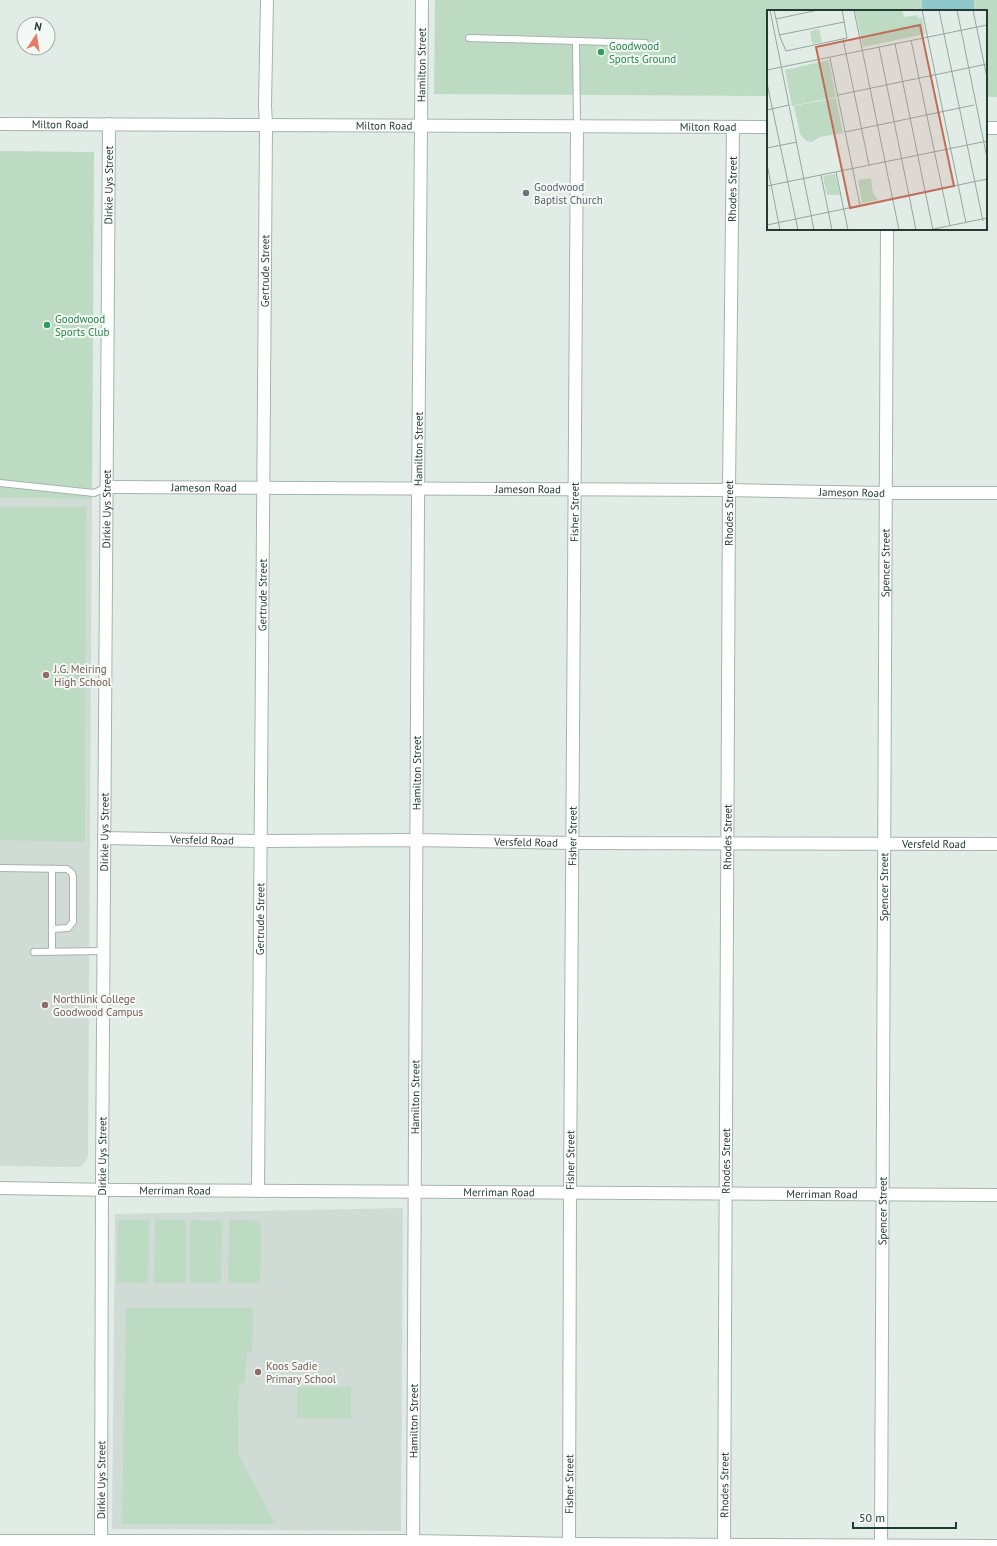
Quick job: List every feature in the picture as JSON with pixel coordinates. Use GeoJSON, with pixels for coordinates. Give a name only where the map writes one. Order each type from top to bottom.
{"type":"FeatureCollection","features":[{"type":"Feature","properties":{"kind":"street","name":"Gertrude Street"},"geometry":{"type":"LineString","coordinates":[[258,1191],[264,488],[265,105],[267,0]]}},
{"type":"Feature","properties":{"kind":"street","name":"Hamilton Street"},"geometry":{"type":"LineString","coordinates":[[413,1544],[422,0]]}},
{"type":"Feature","properties":{"kind":"street","name":"Milton Road"},"geometry":{"type":"LineString","coordinates":[[0,124],[767,127]]}},
{"type":"Feature","properties":{"kind":"street","name":"Dirkie Uys Street"},"geometry":{"type":"LineString","coordinates":[[101,1541],[103,951],[109,124]]}},
{"type":"Feature","properties":{"kind":"street","name":"Fisher Street"},"geometry":{"type":"LineString","coordinates":[[569,1545],[577,126]]}},
{"type":"Feature","properties":{"kind":"street","name":"Rhodes Street"},"geometry":{"type":"LineString","coordinates":[[724,1545],[729,490],[733,127]]}},
{"type":"Feature","properties":{"kind":"street","name":"Spencer Street"},"geometry":{"type":"LineString","coordinates":[[881,1546],[887,230]]}},
{"type":"Feature","properties":{"kind":"street","name":"Jameson Road"},"geometry":{"type":"LineString","coordinates":[[107,487],[997,493]]}},
{"type":"Feature","properties":{"kind":"street","name":"Versfeld Road"},"geometry":{"type":"LineString","coordinates":[[104,838],[261,841],[417,840],[572,843],[997,844]]}},
{"type":"Feature","properties":{"kind":"street","name":"Merriman Road"},"geometry":{"type":"LineString","coordinates":[[0,1188],[102,1190],[725,1194],[882,1193],[997,1195]]}},
{"type":"Feature","properties":{"kind":"street"},"geometry":{"type":"LineString","coordinates":[[0,1541],[997,1546]]}},
{"type":"Feature","properties":{"kind":"lane"},"geometry":{"type":"LineString","coordinates":[[469,38],[645,43]]}},
{"type":"Feature","properties":{"kind":"lane"},"geometry":{"type":"LineString","coordinates":[[576,41],[577,126]]}},
{"type":"Feature","properties":{"kind":"lane"},"geometry":{"type":"LineString","coordinates":[[0,484],[94,493],[107,487]]}},
{"type":"Feature","properties":{"kind":"lane"},"geometry":{"type":"LineString","coordinates":[[0,868],[70,870],[73,877],[73,922],[68,928],[52,929]]}},
{"type":"Feature","properties":{"kind":"lane"},"geometry":{"type":"LineString","coordinates":[[52,869],[52,952]]}},
{"type":"Feature","properties":{"kind":"lane"},"geometry":{"type":"LineString","coordinates":[[34,952],[103,951]]}},
{"type":"Feature","properties":{"kind":"shaded area"},"geometry":{"type":"Polygon","coordinates":[[[0,498],[92,499],[88,1157],[81,1167],[0,1166],[0,498]]]}},
{"type":"Feature","properties":{"kind":"shaded area","name":"Koos Sadie Primary School"},"geometry":{"type":"Polygon","coordinates":[[[403,1208],[401,1531],[112,1529],[115,1214],[403,1208]]]}},
{"type":"Feature","properties":{"kind":"green space","name":"Goodwood Sports Ground"},"geometry":{"type":"Polygon","coordinates":[[[435,0],[997,0],[997,97],[987,97],[987,10],[767,10],[767,96],[434,94],[435,0]]]}},
{"type":"Feature","properties":{"kind":"green space","name":"Goodwood Sports Club"},"geometry":{"type":"Polygon","coordinates":[[[0,151],[94,152],[92,499],[0,498],[0,151]]]}},
{"type":"Feature","properties":{"kind":"green space","name":"J.G. Meiring High School"},"geometry":{"type":"Polygon","coordinates":[[[0,507],[86,507],[85,842],[0,840],[0,507]]]}},
{"type":"Feature","properties":{"kind":"green space"},"geometry":{"type":"Polygon","coordinates":[[[118,1220],[149,1220],[148,1283],[117,1282],[118,1220]]]}},
{"type":"Feature","properties":{"kind":"green space"},"geometry":{"type":"Polygon","coordinates":[[[155,1220],[186,1220],[186,1283],[154,1283],[155,1220]]]}},
{"type":"Feature","properties":{"kind":"green space"},"geometry":{"type":"Polygon","coordinates":[[[190,1220],[222,1221],[221,1283],[190,1283],[190,1220]]]}},
{"type":"Feature","properties":{"kind":"green space"},"geometry":{"type":"Polygon","coordinates":[[[229,1220],[261,1221],[260,1283],[228,1283],[229,1220]]]}},
{"type":"Feature","properties":{"kind":"green space"},"geometry":{"type":"Polygon","coordinates":[[[126,1308],[253,1308],[252,1351],[247,1352],[245,1381],[239,1387],[238,1453],[275,1524],[122,1524],[126,1308]]]}},
{"type":"Feature","properties":{"kind":"green space"},"geometry":{"type":"Polygon","coordinates":[[[297,1387],[351,1387],[351,1419],[297,1418],[297,1387]]]}},
{"type":"Feature","properties":{"kind":"water"},"geometry":{"type":"Polygon","coordinates":[[[922,0],[974,0],[974,10],[922,10],[922,0]]]}},
{"type":"Feature","properties":{"kind":"place","name":"Goodwood Sports Ground"},"geometry":{"type":"Point","coordinates":[601,52]}},
{"type":"Feature","properties":{"kind":"place","name":"Goodwood Baptist Church"},"geometry":{"type":"Point","coordinates":[526,193]}},
{"type":"Feature","properties":{"kind":"place","name":"Goodwood Sports Club"},"geometry":{"type":"Point","coordinates":[47,325]}},
{"type":"Feature","properties":{"kind":"place","name":"J.G. Meiring High School"},"geometry":{"type":"Point","coordinates":[46,675]}},
{"type":"Feature","properties":{"kind":"place","name":"Northlink College Goodwood Campus"},"geometry":{"type":"Point","coordinates":[45,1005]}},
{"type":"Feature","properties":{"kind":"place","name":"Koos Sadie Primary School"},"geometry":{"type":"Point","coordinates":[258,1372]}}]}
